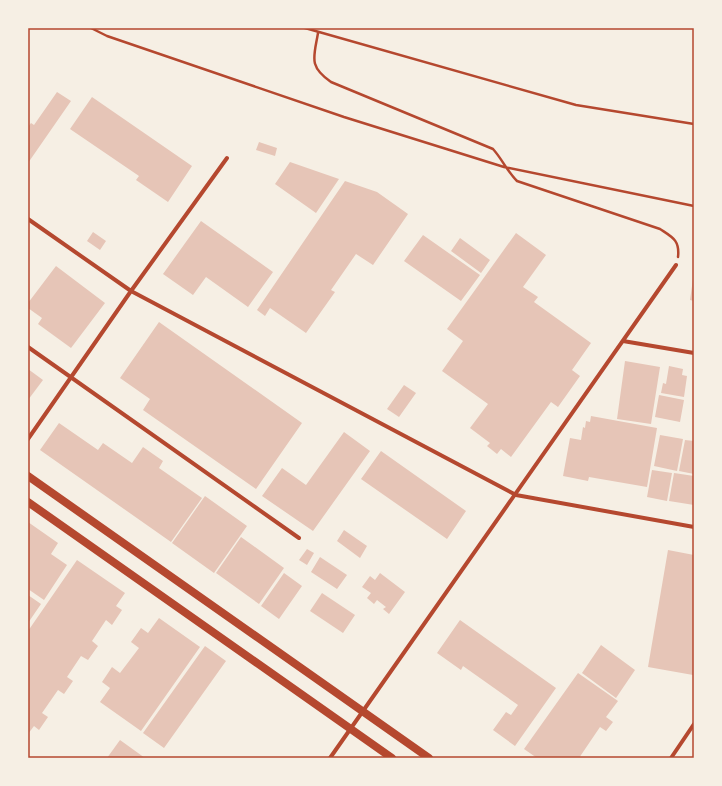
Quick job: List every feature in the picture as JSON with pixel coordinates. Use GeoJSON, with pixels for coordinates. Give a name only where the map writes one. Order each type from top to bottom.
{"type":"FeatureCollection","features":[{"type":"Feature","properties":{"kind":"main road"},"geometry":{"type":"LineString","coordinates":[[28,476],[429,758]]}},
{"type":"Feature","properties":{"kind":"main road"},"geometry":{"type":"LineString","coordinates":[[28,502],[392,758]]}},
{"type":"Feature","properties":{"kind":"street"},"geometry":{"type":"LineString","coordinates":[[28,439],[72,378],[131,291],[227,158]]}},
{"type":"Feature","properties":{"kind":"street"},"geometry":{"type":"LineString","coordinates":[[28,219],[131,291],[516,495],[694,527]]}},
{"type":"Feature","properties":{"kind":"street"},"geometry":{"type":"LineString","coordinates":[[330,758],[676,265]]}},
{"type":"Feature","properties":{"kind":"street"},"geometry":{"type":"LineString","coordinates":[[623,341],[694,353]]}},
{"type":"Feature","properties":{"kind":"street"},"geometry":{"type":"LineString","coordinates":[[28,347],[299,538]]}},
{"type":"Feature","properties":{"kind":"street"},"geometry":{"type":"LineString","coordinates":[[670,758],[694,724]]}},
{"type":"Feature","properties":{"kind":"path"},"geometry":{"type":"LineString","coordinates":[[91,28],[107,36],[344,117],[504,167],[694,206]]}},
{"type":"Feature","properties":{"kind":"path"},"geometry":{"type":"LineString","coordinates":[[305,28],[318,33],[576,105],[694,124]]}},
{"type":"Feature","properties":{"kind":"path"},"geometry":{"type":"LineString","coordinates":[[318,33],[314,57],[315,66],[319,74],[331,82],[493,149],[499,156],[504,167],[517,181],[660,229],[674,238],[679,247],[676,265]]}},
{"type":"Feature","properties":{"kind":"building"},"geometry":{"type":"Polygon","coordinates":[[[57,92],[71,101],[28,163],[28,127],[31,123],[34,125],[57,92]]]}},
{"type":"Feature","properties":{"kind":"building"},"geometry":{"type":"Polygon","coordinates":[[[92,97],[192,166],[168,202],[136,180],[139,176],[70,129],[92,97]]]}},
{"type":"Feature","properties":{"kind":"building"},"geometry":{"type":"Polygon","coordinates":[[[259,142],[277,148],[275,156],[256,150],[259,142]]]}},
{"type":"Feature","properties":{"kind":"building"},"geometry":{"type":"Polygon","coordinates":[[[290,162],[339,179],[316,213],[275,184],[290,162]]]}},
{"type":"Feature","properties":{"kind":"building"},"geometry":{"type":"Polygon","coordinates":[[[345,181],[377,192],[408,214],[373,265],[356,254],[331,290],[335,292],[306,333],[270,308],[265,316],[257,310],[345,181]]]}},
{"type":"Feature","properties":{"kind":"building"},"geometry":{"type":"Polygon","coordinates":[[[201,221],[273,272],[248,307],[206,277],[193,295],[163,274],[201,221]]]}},
{"type":"Feature","properties":{"kind":"building"},"geometry":{"type":"Polygon","coordinates":[[[93,232],[106,241],[100,250],[87,241],[93,232]]]}},
{"type":"Feature","properties":{"kind":"building"},"geometry":{"type":"Polygon","coordinates":[[[516,233],[546,255],[523,287],[538,297],[534,302],[591,343],[572,370],[580,376],[558,407],[551,402],[511,457],[501,449],[497,454],[487,446],[490,443],[470,428],[488,404],[442,371],[463,341],[447,329],[516,233]]]}},
{"type":"Feature","properties":{"kind":"building"},"geometry":{"type":"Polygon","coordinates":[[[423,235],[480,275],[461,301],[404,261],[423,235]]]}},
{"type":"Feature","properties":{"kind":"building"},"geometry":{"type":"Polygon","coordinates":[[[460,238],[490,260],[481,273],[451,251],[460,238]]]}},
{"type":"Feature","properties":{"kind":"building"},"geometry":{"type":"Polygon","coordinates":[[[56,266],[105,303],[71,348],[38,324],[42,318],[28,308],[28,303],[56,266]]]}},
{"type":"Feature","properties":{"kind":"building"},"geometry":{"type":"Polygon","coordinates":[[[694,279],[694,301],[690,300],[694,279]]]}},
{"type":"Feature","properties":{"kind":"building"},"geometry":{"type":"Polygon","coordinates":[[[159,322],[302,423],[256,489],[143,410],[150,399],[120,378],[159,322]]]}},
{"type":"Feature","properties":{"kind":"building"},"geometry":{"type":"Polygon","coordinates":[[[625,361],[660,367],[651,424],[617,419],[625,361]]]}},
{"type":"Feature","properties":{"kind":"building"},"geometry":{"type":"Polygon","coordinates":[[[669,366],[683,369],[682,375],[687,376],[684,397],[661,393],[663,383],[666,384],[669,366]]]}},
{"type":"Feature","properties":{"kind":"building"},"geometry":{"type":"Polygon","coordinates":[[[28,369],[43,380],[28,400],[28,369]]]}},
{"type":"Feature","properties":{"kind":"building"},"geometry":{"type":"Polygon","coordinates":[[[404,385],[416,393],[399,417],[387,409],[404,385]]]}},
{"type":"Feature","properties":{"kind":"building"},"geometry":{"type":"Polygon","coordinates":[[[659,395],[684,400],[680,422],[655,417],[659,395]]]}},
{"type":"Feature","properties":{"kind":"building"},"geometry":{"type":"Polygon","coordinates":[[[591,416],[657,428],[647,487],[589,477],[588,481],[563,476],[570,438],[581,440],[583,427],[585,428],[586,421],[590,422],[591,416]]]}},
{"type":"Feature","properties":{"kind":"building"},"geometry":{"type":"Polygon","coordinates":[[[59,423],[98,450],[103,443],[132,463],[143,447],[163,461],[159,468],[202,498],[171,542],[40,450],[59,423]]]}},
{"type":"Feature","properties":{"kind":"building"},"geometry":{"type":"Polygon","coordinates":[[[344,432],[370,451],[313,531],[262,496],[282,468],[306,485],[344,432]]]}},
{"type":"Feature","properties":{"kind":"building"},"geometry":{"type":"Polygon","coordinates":[[[660,435],[683,439],[677,471],[654,466],[660,435]]]}},
{"type":"Feature","properties":{"kind":"building"},"geometry":{"type":"Polygon","coordinates":[[[685,440],[694,441],[694,474],[679,471],[685,440]]]}},
{"type":"Feature","properties":{"kind":"building"},"geometry":{"type":"Polygon","coordinates":[[[381,451],[466,511],[447,539],[361,479],[381,451]]]}},
{"type":"Feature","properties":{"kind":"building"},"geometry":{"type":"Polygon","coordinates":[[[652,470],[672,473],[667,501],[647,497],[652,470]]]}},
{"type":"Feature","properties":{"kind":"building"},"geometry":{"type":"Polygon","coordinates":[[[674,473],[694,476],[694,505],[669,501],[674,473]]]}},
{"type":"Feature","properties":{"kind":"building"},"geometry":{"type":"Polygon","coordinates":[[[205,496],[247,526],[214,573],[172,543],[205,496]]]}},
{"type":"Feature","properties":{"kind":"building"},"geometry":{"type":"Polygon","coordinates":[[[28,522],[58,543],[51,554],[67,565],[44,600],[28,589],[28,522]]]}},
{"type":"Feature","properties":{"kind":"building"},"geometry":{"type":"Polygon","coordinates":[[[344,530],[367,546],[360,558],[337,541],[344,530]]]}},
{"type":"Feature","properties":{"kind":"building"},"geometry":{"type":"Polygon","coordinates":[[[241,537],[284,568],[259,604],[216,573],[241,537]]]}},
{"type":"Feature","properties":{"kind":"building"},"geometry":{"type":"Polygon","coordinates":[[[307,549],[314,553],[307,565],[299,560],[307,549]]]}},
{"type":"Feature","properties":{"kind":"building"},"geometry":{"type":"Polygon","coordinates":[[[668,550],[694,555],[693,675],[648,667],[668,550]]]}},
{"type":"Feature","properties":{"kind":"building"},"geometry":{"type":"Polygon","coordinates":[[[320,557],[347,575],[337,589],[311,572],[320,557]]]}},
{"type":"Feature","properties":{"kind":"building"},"geometry":{"type":"Polygon","coordinates":[[[77,560],[125,593],[116,606],[122,610],[112,625],[106,620],[92,641],[98,646],[88,660],[81,656],[67,677],[73,681],[64,694],[58,690],[42,713],[48,717],[39,730],[34,726],[28,734],[28,631],[77,560]]]}},
{"type":"Feature","properties":{"kind":"building"},"geometry":{"type":"Polygon","coordinates":[[[284,573],[302,586],[279,619],[261,606],[284,573]]]}},
{"type":"Feature","properties":{"kind":"building"},"geometry":{"type":"Polygon","coordinates":[[[380,573],[405,592],[389,614],[383,609],[386,607],[377,600],[374,604],[367,598],[371,593],[362,587],[370,576],[375,580],[380,573]]]}},
{"type":"Feature","properties":{"kind":"building"},"geometry":{"type":"Polygon","coordinates":[[[322,593],[355,615],[343,633],[310,611],[322,593]]]}},
{"type":"Feature","properties":{"kind":"building"},"geometry":{"type":"Polygon","coordinates":[[[28,595],[41,604],[28,623],[28,595]]]}},
{"type":"Feature","properties":{"kind":"building"},"geometry":{"type":"Polygon","coordinates":[[[159,618],[200,647],[141,731],[100,702],[110,688],[102,682],[112,667],[120,673],[139,648],[131,642],[141,628],[148,633],[159,618]]]}},
{"type":"Feature","properties":{"kind":"building"},"geometry":{"type":"Polygon","coordinates":[[[460,620],[556,688],[515,746],[493,730],[506,712],[511,715],[518,705],[463,666],[461,670],[437,653],[460,620]]]}},
{"type":"Feature","properties":{"kind":"building"},"geometry":{"type":"Polygon","coordinates":[[[601,645],[635,670],[616,698],[582,673],[601,645]]]}},
{"type":"Feature","properties":{"kind":"building"},"geometry":{"type":"Polygon","coordinates":[[[205,646],[226,661],[164,748],[143,733],[205,646]]]}},
{"type":"Feature","properties":{"kind":"building"},"geometry":{"type":"Polygon","coordinates":[[[578,673],[618,701],[606,717],[613,722],[606,731],[600,727],[579,758],[537,758],[524,749],[578,673]]]}},
{"type":"Feature","properties":{"kind":"building"},"geometry":{"type":"Polygon","coordinates":[[[120,740],[145,758],[107,758],[120,740]]]}}]}
